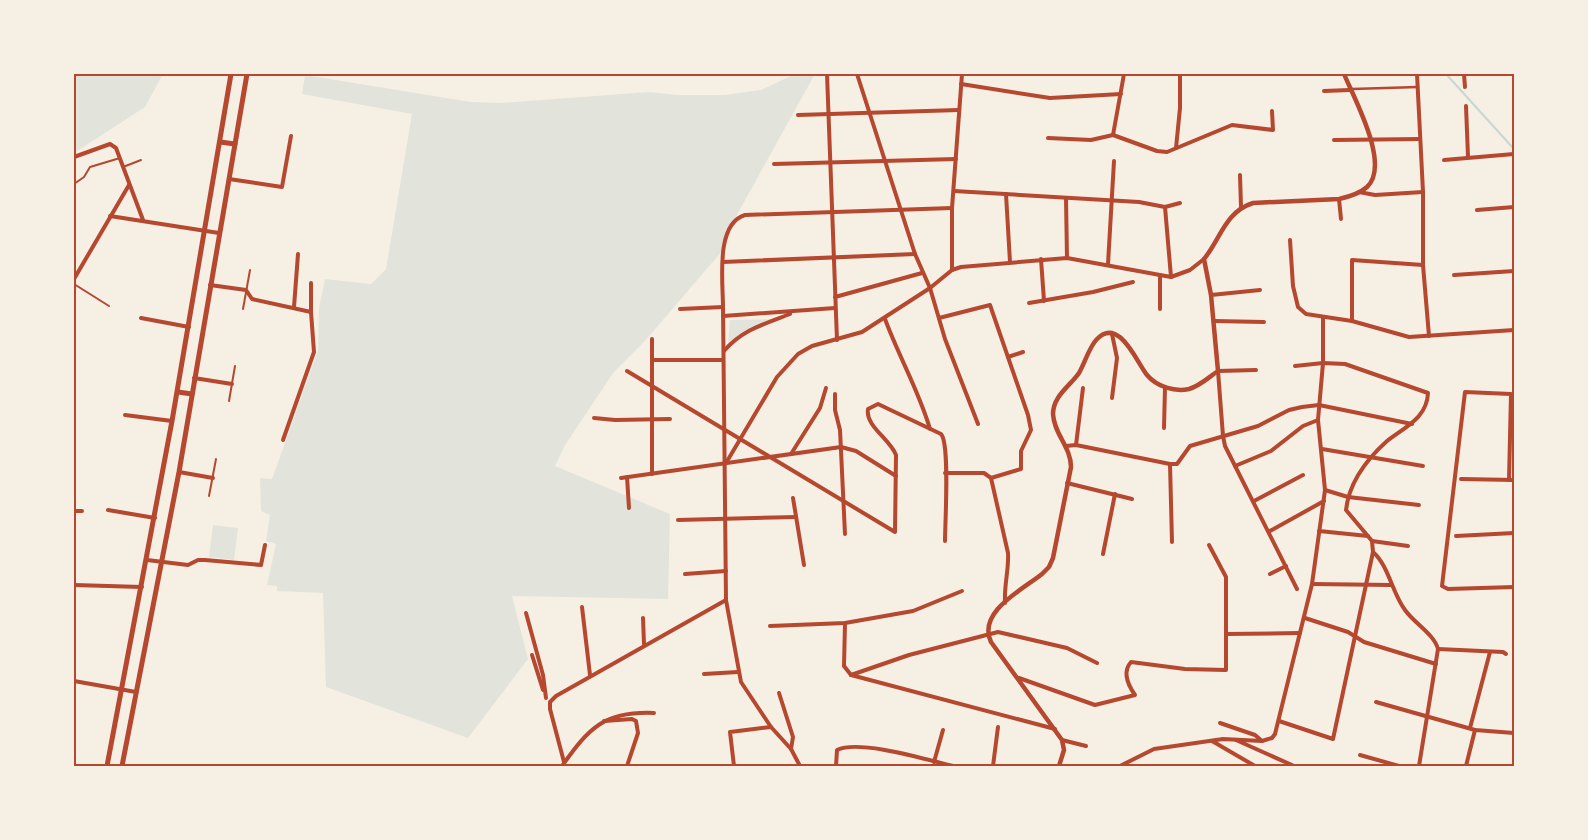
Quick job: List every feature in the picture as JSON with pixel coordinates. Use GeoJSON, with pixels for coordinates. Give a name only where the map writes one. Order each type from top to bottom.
{"type":"FeatureCollection","features":[{"type":"Feature","properties":{"kind":"main road"},"geometry":{"type":"LineString","coordinates":[[107,766],[123,690],[178,392],[232,74]]}},
{"type":"Feature","properties":{"kind":"main road"},"geometry":{"type":"LineString","coordinates":[[122,766],[179,472],[247,74]]}},
{"type":"Feature","properties":{"kind":"main road"},"geometry":{"type":"LineString","coordinates":[[220,142],[235,144]]}},
{"type":"Feature","properties":{"kind":"main road"},"geometry":{"type":"LineString","coordinates":[[178,392],[192,394]]}},
{"type":"Feature","properties":{"kind":"street"},"geometry":{"type":"LineString","coordinates":[[827,74],[837,340]]}},
{"type":"Feature","properties":{"kind":"street"},"geometry":{"type":"LineString","coordinates":[[857,74],[922,273],[930,288],[978,424]]}},
{"type":"Feature","properties":{"kind":"street"},"geometry":{"type":"LineString","coordinates":[[952,270],[952,208],[962,74]]}},
{"type":"Feature","properties":{"kind":"street"},"geometry":{"type":"LineString","coordinates":[[1113,135],[1124,74]]}},
{"type":"Feature","properties":{"kind":"street"},"geometry":{"type":"LineString","coordinates":[[1176,148],[1180,108],[1180,74]]}},
{"type":"Feature","properties":{"kind":"street"},"geometry":{"type":"LineString","coordinates":[[725,464],[776,377],[798,354],[812,346],[862,332],[885,319],[930,288],[952,270],[1010,262],[1067,258],[1171,277],[1190,270],[1204,259],[1232,214],[1241,207],[1265,201],[1339,199],[1359,192],[1368,186],[1373,178],[1372,141],[1344,74]]}},
{"type":"Feature","properties":{"kind":"street"},"geometry":{"type":"LineString","coordinates":[[1417,74],[1423,192],[1422,265],[1429,336]]}},
{"type":"Feature","properties":{"kind":"street"},"geometry":{"type":"LineString","coordinates":[[1464,74],[1465,87]]}},
{"type":"Feature","properties":{"kind":"street"},"geometry":{"type":"LineString","coordinates":[[961,84],[1050,98],[1121,94]]}},
{"type":"Feature","properties":{"kind":"street"},"geometry":{"type":"LineString","coordinates":[[1324,90],[1418,87]]}},
{"type":"Feature","properties":{"kind":"street"},"geometry":{"type":"LineString","coordinates":[[1466,106],[1468,157]]}},
{"type":"Feature","properties":{"kind":"street"},"geometry":{"type":"LineString","coordinates":[[798,115],[959,110]]}},
{"type":"Feature","properties":{"kind":"street"},"geometry":{"type":"LineString","coordinates":[[1048,138],[1091,140],[1113,135],[1157,151],[1167,152],[1232,125],[1273,130],[1272,111]]}},
{"type":"Feature","properties":{"kind":"street"},"geometry":{"type":"LineString","coordinates":[[229,180],[282,187],[291,136]]}},
{"type":"Feature","properties":{"kind":"street"},"geometry":{"type":"LineString","coordinates":[[1334,140],[1420,139]]}},
{"type":"Feature","properties":{"kind":"street"},"geometry":{"type":"LineString","coordinates":[[74,157],[110,144],[116,148],[143,220]]}},
{"type":"Feature","properties":{"kind":"street"},"geometry":{"type":"LineString","coordinates":[[1444,160],[1514,154]]}},
{"type":"Feature","properties":{"kind":"street"},"geometry":{"type":"LineString","coordinates":[[774,164],[956,159]]}},
{"type":"Feature","properties":{"kind":"street"},"geometry":{"type":"LineString","coordinates":[[1108,264],[1114,161]]}},
{"type":"Feature","properties":{"kind":"street"},"geometry":{"type":"LineString","coordinates":[[1240,175],[1241,207]]}},
{"type":"Feature","properties":{"kind":"street"},"geometry":{"type":"LineString","coordinates":[[74,279],[129,185]]}},
{"type":"Feature","properties":{"kind":"street"},"geometry":{"type":"LineString","coordinates":[[954,191],[1112,201],[1165,207],[1180,203]]}},
{"type":"Feature","properties":{"kind":"street"},"geometry":{"type":"LineString","coordinates":[[1359,192],[1375,195],[1423,192]]}},
{"type":"Feature","properties":{"kind":"street"},"geometry":{"type":"LineString","coordinates":[[1006,194],[1010,262]]}},
{"type":"Feature","properties":{"kind":"street"},"geometry":{"type":"LineString","coordinates":[[1066,198],[1067,258]]}},
{"type":"Feature","properties":{"kind":"street"},"geometry":{"type":"LineString","coordinates":[[1339,199],[1341,219]]}},
{"type":"Feature","properties":{"kind":"street"},"geometry":{"type":"LineString","coordinates":[[1165,207],[1171,277]]}},
{"type":"Feature","properties":{"kind":"street"},"geometry":{"type":"LineString","coordinates":[[1478,210],[1514,207]]}},
{"type":"Feature","properties":{"kind":"street"},"geometry":{"type":"LineString","coordinates":[[800,766],[791,750],[771,727],[741,682],[726,600],[722,307],[726,233],[737,217],[745,215],[831,210],[952,208]]}},
{"type":"Feature","properties":{"kind":"street"},"geometry":{"type":"LineString","coordinates":[[110,216],[219,233]]}},
{"type":"Feature","properties":{"kind":"street"},"geometry":{"type":"LineString","coordinates":[[1290,240],[1293,286],[1301,312],[1323,318],[1352,321],[1409,337],[1514,330]]}},
{"type":"Feature","properties":{"kind":"street"},"geometry":{"type":"LineString","coordinates":[[294,307],[298,254]]}},
{"type":"Feature","properties":{"kind":"street"},"geometry":{"type":"LineString","coordinates":[[723,262],[916,254]]}},
{"type":"Feature","properties":{"kind":"street"},"geometry":{"type":"LineString","coordinates":[[1040,259],[1044,301]]}},
{"type":"Feature","properties":{"kind":"street"},"geometry":{"type":"LineString","coordinates":[[1204,259],[1214,321],[1223,436],[1235,466],[1270,531],[1297,589]]}},
{"type":"Feature","properties":{"kind":"street"},"geometry":{"type":"LineString","coordinates":[[1352,321],[1352,260],[1422,265]]}},
{"type":"Feature","properties":{"kind":"street"},"geometry":{"type":"LineString","coordinates":[[1454,275],[1514,271]]}},
{"type":"Feature","properties":{"kind":"street"},"geometry":{"type":"LineString","coordinates":[[835,297],[922,273]]}},
{"type":"Feature","properties":{"kind":"street"},"geometry":{"type":"LineString","coordinates":[[1160,275],[1160,309]]}},
{"type":"Feature","properties":{"kind":"street"},"geometry":{"type":"LineString","coordinates":[[1028,303],[1133,282]]}},
{"type":"Feature","properties":{"kind":"street"},"geometry":{"type":"LineString","coordinates":[[283,440],[314,352],[310,312],[311,283]]}},
{"type":"Feature","properties":{"kind":"street"},"geometry":{"type":"LineString","coordinates":[[210,284],[246,290],[252,299],[310,312]]}},
{"type":"Feature","properties":{"kind":"street"},"geometry":{"type":"LineString","coordinates":[[1211,295],[1260,290]]}},
{"type":"Feature","properties":{"kind":"street"},"geometry":{"type":"LineString","coordinates":[[939,318],[990,305],[1028,415],[1030,435],[1021,451],[1021,469],[990,476],[945,473]]}},
{"type":"Feature","properties":{"kind":"street"},"geometry":{"type":"LineString","coordinates":[[680,309],[722,307]]}},
{"type":"Feature","properties":{"kind":"street"},"geometry":{"type":"LineString","coordinates":[[723,316],[836,308]]}},
{"type":"Feature","properties":{"kind":"street"},"geometry":{"type":"LineString","coordinates":[[724,351],[735,338],[750,328],[796,312]]}},
{"type":"Feature","properties":{"kind":"street"},"geometry":{"type":"LineString","coordinates":[[141,318],[189,327]]}},
{"type":"Feature","properties":{"kind":"street"},"geometry":{"type":"LineString","coordinates":[[1120,766],[1154,748],[1211,740],[1262,741],[1272,738],[1279,721],[1305,618],[1324,501],[1322,449],[1318,420],[1323,363],[1323,318]]}},
{"type":"Feature","properties":{"kind":"street"},"geometry":{"type":"LineString","coordinates":[[885,319],[894,344],[922,401],[930,429]]}},
{"type":"Feature","properties":{"kind":"street"},"geometry":{"type":"LineString","coordinates":[[1214,321],[1264,322]]}},
{"type":"Feature","properties":{"kind":"street"},"geometry":{"type":"LineString","coordinates":[[1059,766],[1064,750],[1062,740],[988,635],[991,616],[1049,567],[1053,558],[1071,460],[1054,424],[1053,412],[1057,399],[1078,375],[1097,339],[1112,334],[1123,338],[1148,376],[1165,387],[1187,389],[1196,386],[1218,371],[1256,370]]}},
{"type":"Feature","properties":{"kind":"street"},"geometry":{"type":"LineString","coordinates":[[1112,334],[1117,358],[1112,398]]}},
{"type":"Feature","properties":{"kind":"street"},"geometry":{"type":"LineString","coordinates":[[652,339],[652,474]]}},
{"type":"Feature","properties":{"kind":"street"},"geometry":{"type":"LineString","coordinates":[[1008,357],[1023,352]]}},
{"type":"Feature","properties":{"kind":"street"},"geometry":{"type":"LineString","coordinates":[[652,360],[723,360]]}},
{"type":"Feature","properties":{"kind":"street"},"geometry":{"type":"LineString","coordinates":[[1279,721],[1333,739],[1368,584],[1373,552],[1372,541],[1346,510],[1348,497],[1356,478],[1372,457],[1387,442],[1421,415],[1427,404],[1428,393],[1345,364],[1323,363],[1295,366]]}},
{"type":"Feature","properties":{"kind":"street"},"geometry":{"type":"LineString","coordinates":[[627,371],[895,532],[896,455],[892,446],[870,421],[868,409],[878,404],[930,429],[944,437],[947,458],[945,473],[945,541]]}},
{"type":"Feature","properties":{"kind":"street"},"geometry":{"type":"LineString","coordinates":[[194,378],[232,384]]}},
{"type":"Feature","properties":{"kind":"street"},"geometry":{"type":"LineString","coordinates":[[1164,428],[1165,387]]}},
{"type":"Feature","properties":{"kind":"street"},"geometry":{"type":"LineString","coordinates":[[791,454],[820,408],[826,388]]}},
{"type":"Feature","properties":{"kind":"street"},"geometry":{"type":"LineString","coordinates":[[1076,445],[1083,388]]}},
{"type":"Feature","properties":{"kind":"street"},"geometry":{"type":"LineString","coordinates":[[1509,480],[1511,394],[1465,392],[1447,531],[1444,588],[1514,587]]}},
{"type":"Feature","properties":{"kind":"street"},"geometry":{"type":"LineString","coordinates":[[835,394],[845,534]]}},
{"type":"Feature","properties":{"kind":"street"},"geometry":{"type":"LineString","coordinates":[[1066,446],[1076,445],[1177,464],[1190,446],[1258,426],[1289,410],[1319,405],[1412,424]]}},
{"type":"Feature","properties":{"kind":"street"},"geometry":{"type":"LineString","coordinates":[[125,415],[172,421]]}},
{"type":"Feature","properties":{"kind":"street"},"geometry":{"type":"LineString","coordinates":[[594,418],[615,420],[670,419]]}},
{"type":"Feature","properties":{"kind":"street"},"geometry":{"type":"LineString","coordinates":[[1235,466],[1271,450],[1303,426],[1318,420]]}},
{"type":"Feature","properties":{"kind":"street"},"geometry":{"type":"LineString","coordinates":[[621,478],[840,447],[856,451],[896,476]]}},
{"type":"Feature","properties":{"kind":"street"},"geometry":{"type":"LineString","coordinates":[[1322,449],[1422,466]]}},
{"type":"Feature","properties":{"kind":"street"},"geometry":{"type":"LineString","coordinates":[[1170,464],[1172,542]]}},
{"type":"Feature","properties":{"kind":"street"},"geometry":{"type":"LineString","coordinates":[[179,472],[213,478]]}},
{"type":"Feature","properties":{"kind":"street"},"geometry":{"type":"LineString","coordinates":[[1254,501],[1303,475]]}},
{"type":"Feature","properties":{"kind":"street"},"geometry":{"type":"LineString","coordinates":[[990,476],[1008,553],[1009,563],[1004,584],[1005,603]]}},
{"type":"Feature","properties":{"kind":"street"},"geometry":{"type":"LineString","coordinates":[[627,477],[629,508]]}},
{"type":"Feature","properties":{"kind":"street"},"geometry":{"type":"LineString","coordinates":[[1461,480],[1514,480]]}},
{"type":"Feature","properties":{"kind":"street"},"geometry":{"type":"LineString","coordinates":[[1067,483],[1132,499]]}},
{"type":"Feature","properties":{"kind":"street"},"geometry":{"type":"LineString","coordinates":[[1325,490],[1348,497],[1419,505]]}},
{"type":"Feature","properties":{"kind":"street"},"geometry":{"type":"LineString","coordinates":[[1103,554],[1115,494]]}},
{"type":"Feature","properties":{"kind":"street"},"geometry":{"type":"LineString","coordinates":[[793,498],[804,566]]}},
{"type":"Feature","properties":{"kind":"street"},"geometry":{"type":"LineString","coordinates":[[1270,531],[1324,501]]}},
{"type":"Feature","properties":{"kind":"street"},"geometry":{"type":"LineString","coordinates":[[108,510],[155,518]]}},
{"type":"Feature","properties":{"kind":"street"},"geometry":{"type":"LineString","coordinates":[[74,511],[82,511]]}},
{"type":"Feature","properties":{"kind":"street"},"geometry":{"type":"LineString","coordinates":[[678,520],[796,517]]}},
{"type":"Feature","properties":{"kind":"street"},"geometry":{"type":"LineString","coordinates":[[1319,531],[1368,536]]}},
{"type":"Feature","properties":{"kind":"street"},"geometry":{"type":"LineString","coordinates":[[1456,536],[1514,533]]}},
{"type":"Feature","properties":{"kind":"street"},"geometry":{"type":"LineString","coordinates":[[1372,541],[1408,546]]}},
{"type":"Feature","properties":{"kind":"street"},"geometry":{"type":"LineString","coordinates":[[147,560],[188,565],[198,560],[261,565],[265,545]]}},
{"type":"Feature","properties":{"kind":"street"},"geometry":{"type":"LineString","coordinates":[[1019,678],[1095,705],[1135,695],[1127,681],[1128,665],[1131,662],[1185,669],[1226,670],[1226,577],[1209,545]]}},
{"type":"Feature","properties":{"kind":"street"},"geometry":{"type":"LineString","coordinates":[[1373,552],[1381,561],[1391,585],[1406,612],[1434,641],[1438,649],[1419,766]]}},
{"type":"Feature","properties":{"kind":"street"},"geometry":{"type":"LineString","coordinates":[[1270,574],[1286,566]]}},
{"type":"Feature","properties":{"kind":"street"},"geometry":{"type":"LineString","coordinates":[[685,574],[726,572]]}},
{"type":"Feature","properties":{"kind":"street"},"geometry":{"type":"LineString","coordinates":[[1312,584],[1391,585]]}},
{"type":"Feature","properties":{"kind":"street"},"geometry":{"type":"LineString","coordinates":[[74,585],[142,587]]}},
{"type":"Feature","properties":{"kind":"street"},"geometry":{"type":"LineString","coordinates":[[770,626],[845,623],[913,611],[962,591]]}},
{"type":"Feature","properties":{"kind":"street"},"geometry":{"type":"LineString","coordinates":[[563,764],[550,702],[556,696],[590,675],[726,600]]}},
{"type":"Feature","properties":{"kind":"street"},"geometry":{"type":"LineString","coordinates":[[582,607],[590,675]]}},
{"type":"Feature","properties":{"kind":"street"},"geometry":{"type":"LineString","coordinates":[[526,613],[543,675],[546,698]]}},
{"type":"Feature","properties":{"kind":"street"},"geometry":{"type":"LineString","coordinates":[[643,618],[644,644]]}},
{"type":"Feature","properties":{"kind":"street"},"geometry":{"type":"LineString","coordinates":[[1305,618],[1436,664]]}},
{"type":"Feature","properties":{"kind":"street"},"geometry":{"type":"LineString","coordinates":[[845,623],[844,666],[851,675],[1056,729]]}},
{"type":"Feature","properties":{"kind":"street"},"geometry":{"type":"LineString","coordinates":[[851,675],[909,655],[1006,632],[1067,648],[1097,664]]}},
{"type":"Feature","properties":{"kind":"street"},"geometry":{"type":"LineString","coordinates":[[1226,634],[1300,633]]}},
{"type":"Feature","properties":{"kind":"street"},"geometry":{"type":"LineString","coordinates":[[1438,649],[1506,654]]}},
{"type":"Feature","properties":{"kind":"street"},"geometry":{"type":"LineString","coordinates":[[1470,728],[1490,652]]}},
{"type":"Feature","properties":{"kind":"street"},"geometry":{"type":"LineString","coordinates":[[532,655],[546,698],[550,702]]}},
{"type":"Feature","properties":{"kind":"street"},"geometry":{"type":"LineString","coordinates":[[704,674],[738,672]]}},
{"type":"Feature","properties":{"kind":"street"},"geometry":{"type":"LineString","coordinates":[[74,681],[136,692]]}},
{"type":"Feature","properties":{"kind":"street"},"geometry":{"type":"LineString","coordinates":[[780,692],[793,737],[791,750]]}},
{"type":"Feature","properties":{"kind":"street"},"geometry":{"type":"LineString","coordinates":[[1376,702],[1475,730],[1514,734]]}},
{"type":"Feature","properties":{"kind":"street"},"geometry":{"type":"LineString","coordinates":[[563,764],[587,733],[609,717],[654,713]]}},
{"type":"Feature","properties":{"kind":"street"},"geometry":{"type":"LineString","coordinates":[[602,722],[632,719],[638,726],[634,747],[627,766]]}},
{"type":"Feature","properties":{"kind":"street"},"geometry":{"type":"LineString","coordinates":[[1220,723],[1255,735],[1262,741]]}},
{"type":"Feature","properties":{"kind":"street"},"geometry":{"type":"LineString","coordinates":[[734,766],[730,732],[771,727]]}},
{"type":"Feature","properties":{"kind":"street"},"geometry":{"type":"LineString","coordinates":[[993,766],[998,727]]}},
{"type":"Feature","properties":{"kind":"street"},"geometry":{"type":"LineString","coordinates":[[934,762],[943,730]]}},
{"type":"Feature","properties":{"kind":"street"},"geometry":{"type":"LineString","coordinates":[[1466,766],[1475,730]]}},
{"type":"Feature","properties":{"kind":"street"},"geometry":{"type":"LineString","coordinates":[[1234,739],[1277,761],[1294,766]]}},
{"type":"Feature","properties":{"kind":"street"},"geometry":{"type":"LineString","coordinates":[[1062,740],[1086,746]]}},
{"type":"Feature","properties":{"kind":"street"},"geometry":{"type":"LineString","coordinates":[[1211,740],[1255,766]]}},
{"type":"Feature","properties":{"kind":"street"},"geometry":{"type":"LineString","coordinates":[[836,766],[837,750],[841,748],[864,747],[953,766]]}},
{"type":"Feature","properties":{"kind":"street"},"geometry":{"type":"LineString","coordinates":[[1360,755],[1399,766]]}},
{"type":"Feature","properties":{"kind":"lane"},"geometry":{"type":"LineString","coordinates":[[74,184],[84,177],[90,166],[120,158]]}},
{"type":"Feature","properties":{"kind":"lane"},"geometry":{"type":"LineString","coordinates":[[123,166],[141,160]]}},
{"type":"Feature","properties":{"kind":"lane"},"geometry":{"type":"LineString","coordinates":[[242,309],[250,270]]}},
{"type":"Feature","properties":{"kind":"lane"},"geometry":{"type":"LineString","coordinates":[[74,284],[109,306]]}},
{"type":"Feature","properties":{"kind":"lane"},"geometry":{"type":"LineString","coordinates":[[229,402],[236,366]]}},
{"type":"Feature","properties":{"kind":"lane"},"geometry":{"type":"LineString","coordinates":[[209,496],[216,459]]}},
{"type":"Feature","properties":{"kind":"shaded area"},"geometry":{"type":"Polygon","coordinates":[[[74,74],[163,74],[145,107],[74,153],[74,74]]]}},
{"type":"Feature","properties":{"kind":"shaded area"},"geometry":{"type":"Polygon","coordinates":[[[795,74],[815,74],[734,220],[723,250],[644,342],[613,373],[565,445],[555,466],[670,514],[668,599],[512,596],[528,659],[468,738],[326,687],[323,593],[277,591],[277,586],[267,585],[276,544],[266,541],[270,515],[261,511],[260,478],[272,479],[318,351],[319,308],[325,279],[371,284],[386,269],[412,114],[302,94],[305,75],[471,102],[501,103],[649,92],[678,95],[725,95],[761,90],[795,74]]]}},
{"type":"Feature","properties":{"kind":"shaded area"},"geometry":{"type":"Polygon","coordinates":[[[779,319],[751,328],[728,346],[730,320],[779,319]]]}},
{"type":"Feature","properties":{"kind":"shaded area"},"geometry":{"type":"Polygon","coordinates":[[[213,525],[238,528],[234,560],[209,557],[213,525]]]}},
{"type":"Feature","properties":{"kind":"waterway"},"geometry":{"type":"LineString","coordinates":[[1446,74],[1514,149]]}}]}
